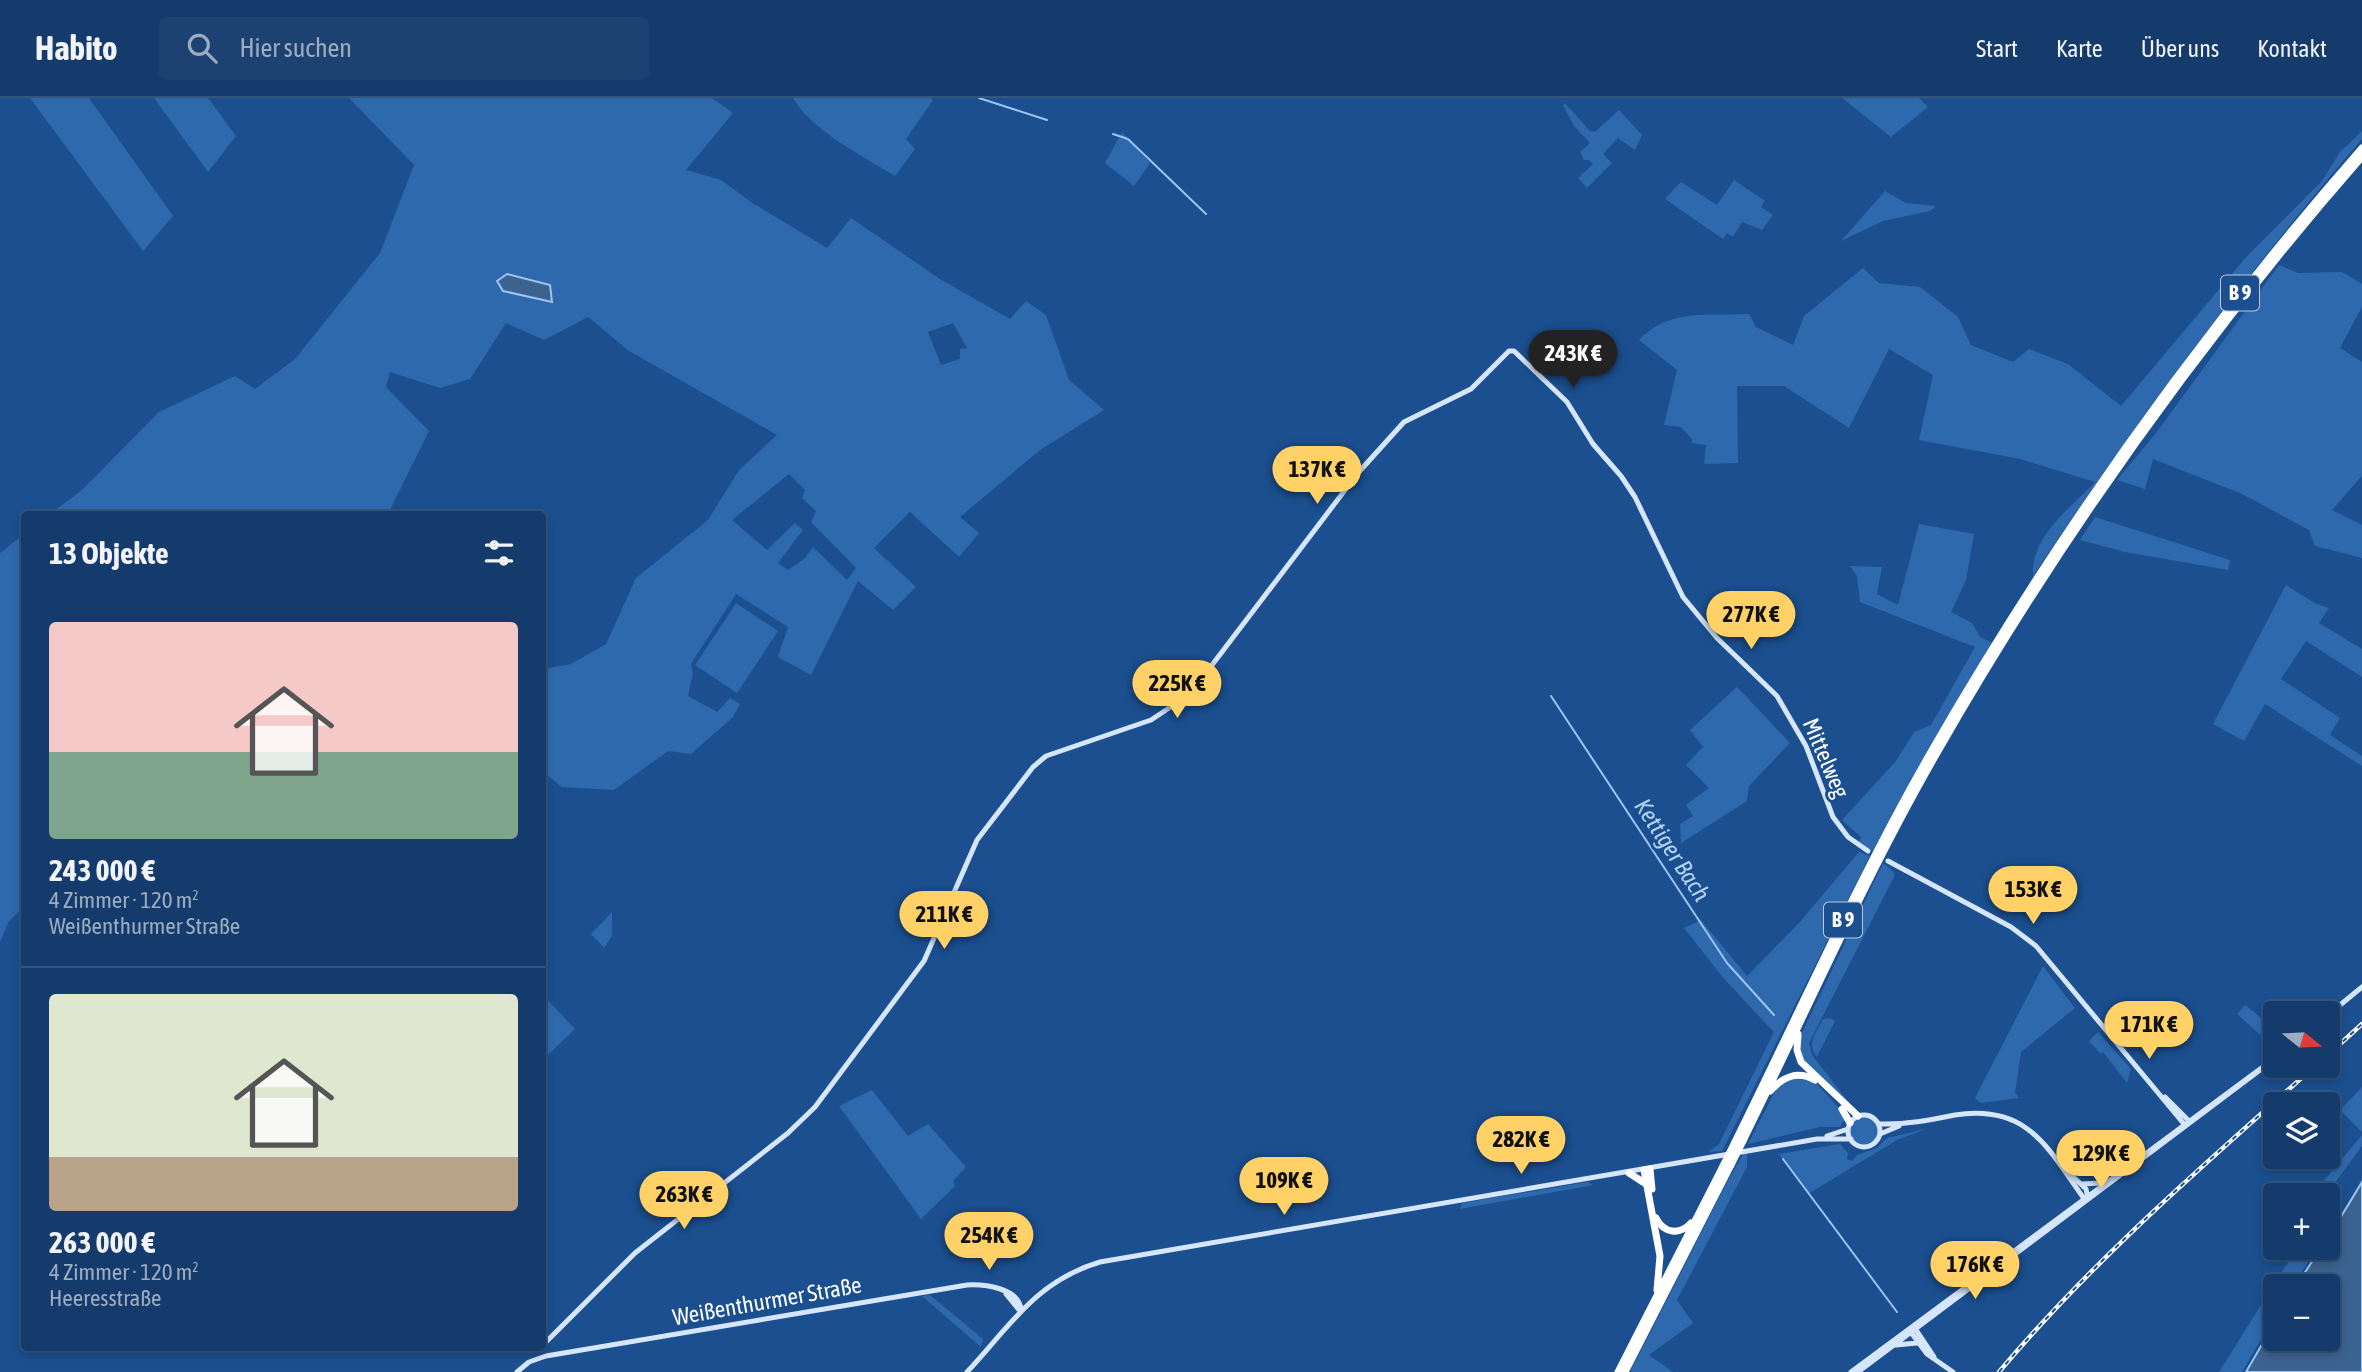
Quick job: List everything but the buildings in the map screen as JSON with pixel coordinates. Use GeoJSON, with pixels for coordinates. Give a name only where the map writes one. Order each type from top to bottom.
{"type":"FeatureCollection","features":[{"type":"Feature","properties":{"kind":"highway","name":"B 9"},"geometry":{"type":"LineString","coordinates":[[1625,1372],[1739,1141],[1833,938],[1934,752],[2128,447],[2222,315],[2362,148]]}},
{"type":"Feature","properties":{"kind":"highway","name":"B 9"},"geometry":{"type":"LineString","coordinates":[[2128,447],[2226,320],[2362,157]]}},
{"type":"Feature","properties":{"kind":"highway","name":"B 9"},"geometry":{"type":"LineString","coordinates":[[1739,1141],[1763,1099],[1934,752]]}},
{"type":"Feature","properties":{"kind":"highway"},"geometry":{"type":"LineString","coordinates":[[1801,1019],[1796,1046],[1801,1062],[1858,1116]]}},
{"type":"Feature","properties":{"kind":"highway"},"geometry":{"type":"LineString","coordinates":[[1763,1099],[1782,1080],[1794,1075],[1807,1076],[1819,1083],[1849,1126]]}},
{"type":"Feature","properties":{"kind":"highway","name":"B 9"},"geometry":{"type":"LineString","coordinates":[[1618,1372],[1700,1212],[1727,1166]]}},
{"type":"Feature","properties":{"kind":"highway","name":"B 9"},"geometry":{"type":"LineString","coordinates":[[1647,1170],[1646,1184],[1661,1263],[1652,1307]]}},
{"type":"Feature","properties":{"kind":"highway","name":"B 9"},"geometry":{"type":"LineString","coordinates":[[1647,1170],[1656,1215],[1662,1227],[1672,1232],[1684,1230],[1700,1212]]}},
{"type":"Feature","properties":{"kind":"highway"},"geometry":{"type":"LineString","coordinates":[[1629,1173],[1646,1184]]}},
{"type":"Feature","properties":{"kind":"street","name":"Mittelweg"},"geometry":{"type":"LineString","coordinates":[[546,1343],[635,1253],[788,1133],[815,1107],[909,984],[933,945],[977,840],[1033,767],[1046,756],[1133,727],[1170,709],[1204,679],[1358,473],[1404,422],[1471,389],[1509,351],[1514,351],[1567,402],[1593,444],[1635,497],[1684,597],[1717,638],[1777,696],[1806,746],[1833,817],[1848,837],[1868,851]]}},
{"type":"Feature","properties":{"kind":"street"},"geometry":{"type":"LineString","coordinates":[[1888,861],[2011,927],[2036,946],[2188,1124]]}},
{"type":"Feature","properties":{"kind":"street"},"geometry":{"type":"LineString","coordinates":[[2340,1006],[2362,987]]}},
{"type":"Feature","properties":{"kind":"street"},"geometry":{"type":"LineString","coordinates":[[2086,1199],[2188,1124],[2199,1112],[2263,1067]]}},
{"type":"Feature","properties":{"kind":"street"},"geometry":{"type":"LineString","coordinates":[[1851,1372],[2263,1067]]}},
{"type":"Feature","properties":{"kind":"street"},"geometry":{"type":"LineString","coordinates":[[2160,1093],[2180,1110],[2188,1124]]}},
{"type":"Feature","properties":{"kind":"street"},"geometry":{"type":"LineString","coordinates":[[2180,1110],[2199,1112]]}},
{"type":"Feature","properties":{"kind":"street"},"geometry":{"type":"LineString","coordinates":[[1879,1124],[1908,1123],[1981,1112],[2003,1115],[2030,1130],[2086,1199]]}},
{"type":"Feature","properties":{"kind":"street"},"geometry":{"type":"LineString","coordinates":[[967,1372],[1037,1294],[1072,1271],[1109,1260],[1817,1139],[1850,1139],[1858,1146],[1867,1147],[1876,1142],[1880,1134],[1879,1124],[1870,1115],[1858,1116],[1849,1126],[1817,1139]]}},
{"type":"Feature","properties":{"kind":"street"},"geometry":{"type":"LineString","coordinates":[[1880,1134],[1908,1123]]}},
{"type":"Feature","properties":{"kind":"street"},"geometry":{"type":"LineString","coordinates":[[1849,1126],[1850,1139]]}},
{"type":"Feature","properties":{"kind":"street"},"geometry":{"type":"LineString","coordinates":[[2062,1167],[2081,1184],[2086,1199]]}},
{"type":"Feature","properties":{"kind":"street"},"geometry":{"type":"LineString","coordinates":[[2081,1184],[2107,1182]]}},
{"type":"Feature","properties":{"kind":"street","name":"Weißenthurmer Straße"},"geometry":{"type":"LineString","coordinates":[[536,1359],[967,1285],[986,1285],[1013,1297]]}},
{"type":"Feature","properties":{"kind":"street"},"geometry":{"type":"LineString","coordinates":[[1004,1292],[1021,1311]]}},
{"type":"Feature","properties":{"kind":"street"},"geometry":{"type":"LineString","coordinates":[[1013,1297],[1037,1294]]}},
{"type":"Feature","properties":{"kind":"street"},"geometry":{"type":"LineString","coordinates":[[1013,1297],[1019,1302],[1021,1311]]}},
{"type":"Feature","properties":{"kind":"street"},"geometry":{"type":"LineString","coordinates":[[1912,1328],[1917,1343],[1953,1372]]}},
{"type":"Feature","properties":{"kind":"street"},"geometry":{"type":"LineString","coordinates":[[1858,1372],[1912,1328]]}},
{"type":"Feature","properties":{"kind":"street"},"geometry":{"type":"LineString","coordinates":[[1912,1328],[1936,1359]]}},
{"type":"Feature","properties":{"kind":"street"},"geometry":{"type":"LineString","coordinates":[[1892,1346],[1917,1343]]}},
{"type":"Feature","properties":{"kind":"street"},"geometry":{"type":"LineString","coordinates":[[517,1372],[536,1359],[540,1351]]}},
{"type":"Feature","properties":{"kind":"shaded area"},"geometry":{"type":"Polygon","coordinates":[[[30,98],[89,98],[173,216],[143,251],[30,98]]]}},
{"type":"Feature","properties":{"kind":"shaded area"},"geometry":{"type":"Polygon","coordinates":[[[154,98],[208,98],[236,136],[208,172],[154,98]]]}},
{"type":"Feature","properties":{"kind":"shaded area"},"geometry":{"type":"Polygon","coordinates":[[[349,98],[712,98],[733,113],[686,170],[721,180],[751,202],[827,248],[851,218],[940,279],[1010,319],[1026,301],[1046,315],[1069,380],[1104,410],[1040,450],[960,517],[979,533],[959,557],[910,512],[874,548],[916,587],[893,610],[858,581],[811,675],[778,657],[788,627],[736,594],[691,664],[693,673],[688,696],[717,712],[730,698],[740,704],[733,717],[691,754],[668,751],[614,790],[562,787],[546,774],[546,668],[571,664],[606,644],[636,578],[708,520],[739,470],[777,435],[629,351],[588,317],[544,340],[506,323],[470,379],[440,388],[390,372],[386,387],[429,431],[389,511],[54,511],[82,490],[159,412],[235,376],[255,389],[295,359],[380,253],[414,165],[349,98]],[[953,323],[928,332],[941,365],[960,359],[960,349],[967,348],[953,323]],[[789,474],[732,520],[767,550],[795,523],[803,530],[778,563],[788,570],[805,558],[813,547],[847,580],[856,568],[811,522],[816,511],[802,498],[805,490],[789,474]]]}},
{"type":"Feature","properties":{"kind":"shaded area"},"geometry":{"type":"Polygon","coordinates":[[[793,98],[933,100],[906,139],[915,149],[895,176],[825,132],[801,110],[793,98]]]}},
{"type":"Feature","properties":{"kind":"shaded area"},"geometry":{"type":"Polygon","coordinates":[[[1842,98],[1919,98],[1928,107],[1891,137],[1842,98]]]}},
{"type":"Feature","properties":{"kind":"shaded area"},"geometry":{"type":"Polygon","coordinates":[[[1565,103],[1590,131],[1595,132],[1619,110],[1642,135],[1635,150],[1618,138],[1603,154],[1612,163],[1587,188],[1578,178],[1593,164],[1584,160],[1580,152],[1590,143],[1574,126],[1563,105],[1565,103]]]}},
{"type":"Feature","properties":{"kind":"shaded area"},"geometry":{"type":"Polygon","coordinates":[[[2362,131],[2362,139],[2275,244],[2191,352],[2033,576],[2034,561],[2045,535],[2095,482],[2020,459],[1919,440],[1933,375],[1889,349],[1849,428],[1784,386],[1737,386],[1738,463],[1704,464],[1706,445],[1692,443],[1692,439],[1681,427],[1664,425],[1677,370],[1639,340],[1651,330],[1676,318],[1749,314],[1756,327],[1793,345],[1804,316],[1863,268],[1879,283],[1920,287],[1958,317],[1971,345],[2013,362],[2029,349],[2068,364],[2121,406],[2247,256],[2322,181],[2340,152],[2362,131]]]}},
{"type":"Feature","properties":{"kind":"shaded area"},"geometry":{"type":"Polygon","coordinates":[[[1122,132],[1150,163],[1134,186],[1105,163],[1122,132]]]}},
{"type":"Feature","properties":{"kind":"shaded area"},"geometry":{"type":"Polygon","coordinates":[[[1734,180],[1765,201],[1761,207],[1773,215],[1762,230],[1742,222],[1733,237],[1727,233],[1723,239],[1665,199],[1681,182],[1717,205],[1734,180]]]}},
{"type":"Feature","properties":{"kind":"shaded area"},"geometry":{"type":"Polygon","coordinates":[[[1885,191],[1906,203],[1936,206],[1930,211],[1883,221],[1841,241],[1885,191]]]}},
{"type":"Feature","properties":{"kind":"shaded area"},"geometry":{"type":"Polygon","coordinates":[[[2279,265],[2298,273],[2342,272],[2362,284],[2362,307],[2340,348],[2362,362],[2362,476],[2332,510],[2362,525],[2362,558],[2315,546],[2309,530],[2242,494],[2153,459],[2145,489],[2117,480],[2156,433],[2279,265]]]}},
{"type":"Feature","properties":{"kind":"shaded area"},"geometry":{"type":"Polygon","coordinates":[[[507,274],[550,285],[552,302],[503,291],[497,281],[507,274]]]}},
{"type":"Feature","properties":{"kind":"shaded area"},"geometry":{"type":"Polygon","coordinates":[[[2095,517],[2230,560],[2228,570],[2125,552],[2080,540],[2095,517]]]}},
{"type":"Feature","properties":{"kind":"shaded area"},"geometry":{"type":"Polygon","coordinates":[[[1919,524],[1974,534],[1966,580],[1951,612],[1972,623],[1980,637],[1993,643],[1928,749],[1873,851],[1859,842],[1861,837],[1842,820],[1896,761],[1914,732],[1931,725],[1975,647],[1860,602],[1857,576],[1850,566],[1882,567],[1877,594],[1898,605],[1919,524]]]}},
{"type":"Feature","properties":{"kind":"shaded area"},"geometry":{"type":"Polygon","coordinates":[[[21,536],[21,910],[9,921],[0,942],[0,553],[21,536]]]}},
{"type":"Feature","properties":{"kind":"shaded area"},"geometry":{"type":"Polygon","coordinates":[[[2286,585],[2316,604],[2329,608],[2319,623],[2362,649],[2362,677],[2306,641],[2281,679],[2340,718],[2330,735],[2362,756],[2362,766],[2265,704],[2244,741],[2213,724],[2286,585]]]}},
{"type":"Feature","properties":{"kind":"shaded area"},"geometry":{"type":"Polygon","coordinates":[[[736,603],[778,631],[737,693],[695,665],[736,603]]]}},
{"type":"Feature","properties":{"kind":"shaded area"},"geometry":{"type":"Polygon","coordinates":[[[1737,687],[1790,743],[1749,786],[1747,801],[1681,843],[1680,824],[1693,816],[1686,805],[1709,788],[1686,765],[1703,747],[1690,730],[1737,687]]]}},
{"type":"Feature","properties":{"kind":"shaded area"},"geometry":{"type":"Polygon","coordinates":[[[1859,852],[1870,856],[1722,1151],[1708,1152],[1719,1144],[1774,1032],[1725,980],[1684,928],[1701,920],[1747,976],[1799,923],[1859,852]]]}},
{"type":"Feature","properties":{"kind":"shaded area"},"geometry":{"type":"Polygon","coordinates":[[[1883,863],[1894,872],[1894,877],[1809,1043],[1812,1055],[1853,1108],[1806,1064],[1801,1055],[1800,1037],[1883,863]]]}},
{"type":"Feature","properties":{"kind":"shaded area"},"geometry":{"type":"Polygon","coordinates":[[[612,912],[612,936],[604,948],[591,934],[612,912]]]}},
{"type":"Feature","properties":{"kind":"shaded area"},"geometry":{"type":"Polygon","coordinates":[[[2043,966],[2075,1008],[2021,1052],[2015,1093],[2019,1098],[1981,1103],[1975,1098],[2043,966]]]}},
{"type":"Feature","properties":{"kind":"shaded area"},"geometry":{"type":"Polygon","coordinates":[[[546,998],[575,1029],[546,1057],[546,998]]]}},
{"type":"Feature","properties":{"kind":"shaded area"},"geometry":{"type":"Polygon","coordinates":[[[2245,1005],[2263,1019],[2263,1037],[2237,1014],[2245,1005]]]}},
{"type":"Feature","properties":{"kind":"shaded area"},"geometry":{"type":"Polygon","coordinates":[[[1830,1018],[1835,1021],[1817,1057],[1812,1048],[1813,1038],[1823,1019],[1830,1018]]]}},
{"type":"Feature","properties":{"kind":"shaded area"},"geometry":{"type":"Polygon","coordinates":[[[2098,1032],[2131,1069],[2127,1083],[2103,1052],[2101,1054],[2089,1041],[2098,1032]]]}},
{"type":"Feature","properties":{"kind":"shaded area"},"geometry":{"type":"Polygon","coordinates":[[[1800,1077],[1817,1084],[1846,1116],[1840,1127],[1820,1127],[1748,1144],[1777,1087],[1783,1081],[1800,1077]]]}},
{"type":"Feature","properties":{"kind":"shaded area"},"geometry":{"type":"Polygon","coordinates":[[[2362,1087],[2362,1132],[2340,1110],[2362,1087]]]}},
{"type":"Feature","properties":{"kind":"shaded area"},"geometry":{"type":"Polygon","coordinates":[[[872,1090],[908,1136],[928,1124],[966,1167],[953,1181],[955,1186],[921,1219],[839,1106],[872,1090]]]}},
{"type":"Feature","properties":{"kind":"shaded area"},"geometry":{"type":"Polygon","coordinates":[[[1864,1117],[1874,1121],[1878,1131],[1874,1141],[1864,1145],[1854,1141],[1850,1131],[1854,1121],[1864,1117]]]}},
{"type":"Feature","properties":{"kind":"shaded area"},"geometry":{"type":"Polygon","coordinates":[[[1926,1129],[1897,1140],[1808,1194],[1779,1154],[1840,1144],[1848,1153],[1847,1159],[1852,1161],[1857,1155],[1877,1148],[1887,1138],[1926,1129]]]}},
{"type":"Feature","properties":{"kind":"shaded area"},"geometry":{"type":"Polygon","coordinates":[[[2362,1135],[2362,1146],[2335,1183],[2322,1183],[2334,1169],[2340,1169],[2340,1161],[2362,1135]]]}},
{"type":"Feature","properties":{"kind":"shaded area"},"geometry":{"type":"Polygon","coordinates":[[[1747,1153],[1747,1167],[1677,1300],[1693,1323],[1649,1355],[1673,1372],[1630,1372],[1726,1184],[1743,1154],[1747,1153]]]}},
{"type":"Feature","properties":{"kind":"shaded area"},"geometry":{"type":"Polygon","coordinates":[[[1588,1182],[1593,1185],[1460,1209],[1462,1203],[1588,1182]]]}},
{"type":"Feature","properties":{"kind":"shaded area"},"geometry":{"type":"Polygon","coordinates":[[[2362,1182],[2362,1372],[2246,1372],[2263,1343],[2263,1351],[2340,1351],[2340,1274],[2304,1274],[2313,1260],[2340,1260],[2340,1218],[2362,1182]]]}},
{"type":"Feature","properties":{"kind":"shaded area"},"geometry":{"type":"Polygon","coordinates":[[[2289,1260],[2309,1260],[2301,1274],[2281,1274],[2289,1260]]]}},
{"type":"Feature","properties":{"kind":"shaded area"},"geometry":{"type":"Polygon","coordinates":[[[930,1295],[983,1339],[981,1347],[922,1296],[930,1295]]]}},
{"type":"Feature","properties":{"kind":"shaded area"},"geometry":{"type":"Polygon","coordinates":[[[2263,1302],[2263,1336],[2242,1372],[2219,1372],[2263,1302]]]}},
{"type":"Feature","properties":{"kind":"waterway","name":"Kettiger Bach"},"geometry":{"type":"LineString","coordinates":[[979,98],[1047,120]]}},
{"type":"Feature","properties":{"kind":"waterway","name":"Kettiger Bach"},"geometry":{"type":"LineString","coordinates":[[1113,134],[1128,139],[1206,214]]}},
{"type":"Feature","properties":{"kind":"waterway","name":"Kettiger Bach"},"geometry":{"type":"LineString","coordinates":[[1551,696],[1727,963],[1774,1015]]}},
{"type":"Feature","properties":{"kind":"waterway","name":"Kettiger Bach"},"geometry":{"type":"LineString","coordinates":[[1783,1159],[1897,1312]]}},
{"type":"Feature","properties":{"kind":"railway"},"geometry":{"type":"LineString","coordinates":[[2340,1044],[2362,1024]]}},
{"type":"Feature","properties":{"kind":"railway"},"geometry":{"type":"LineString","coordinates":[[1999,1372],[2112,1252],[2302,1078]]}}]}
